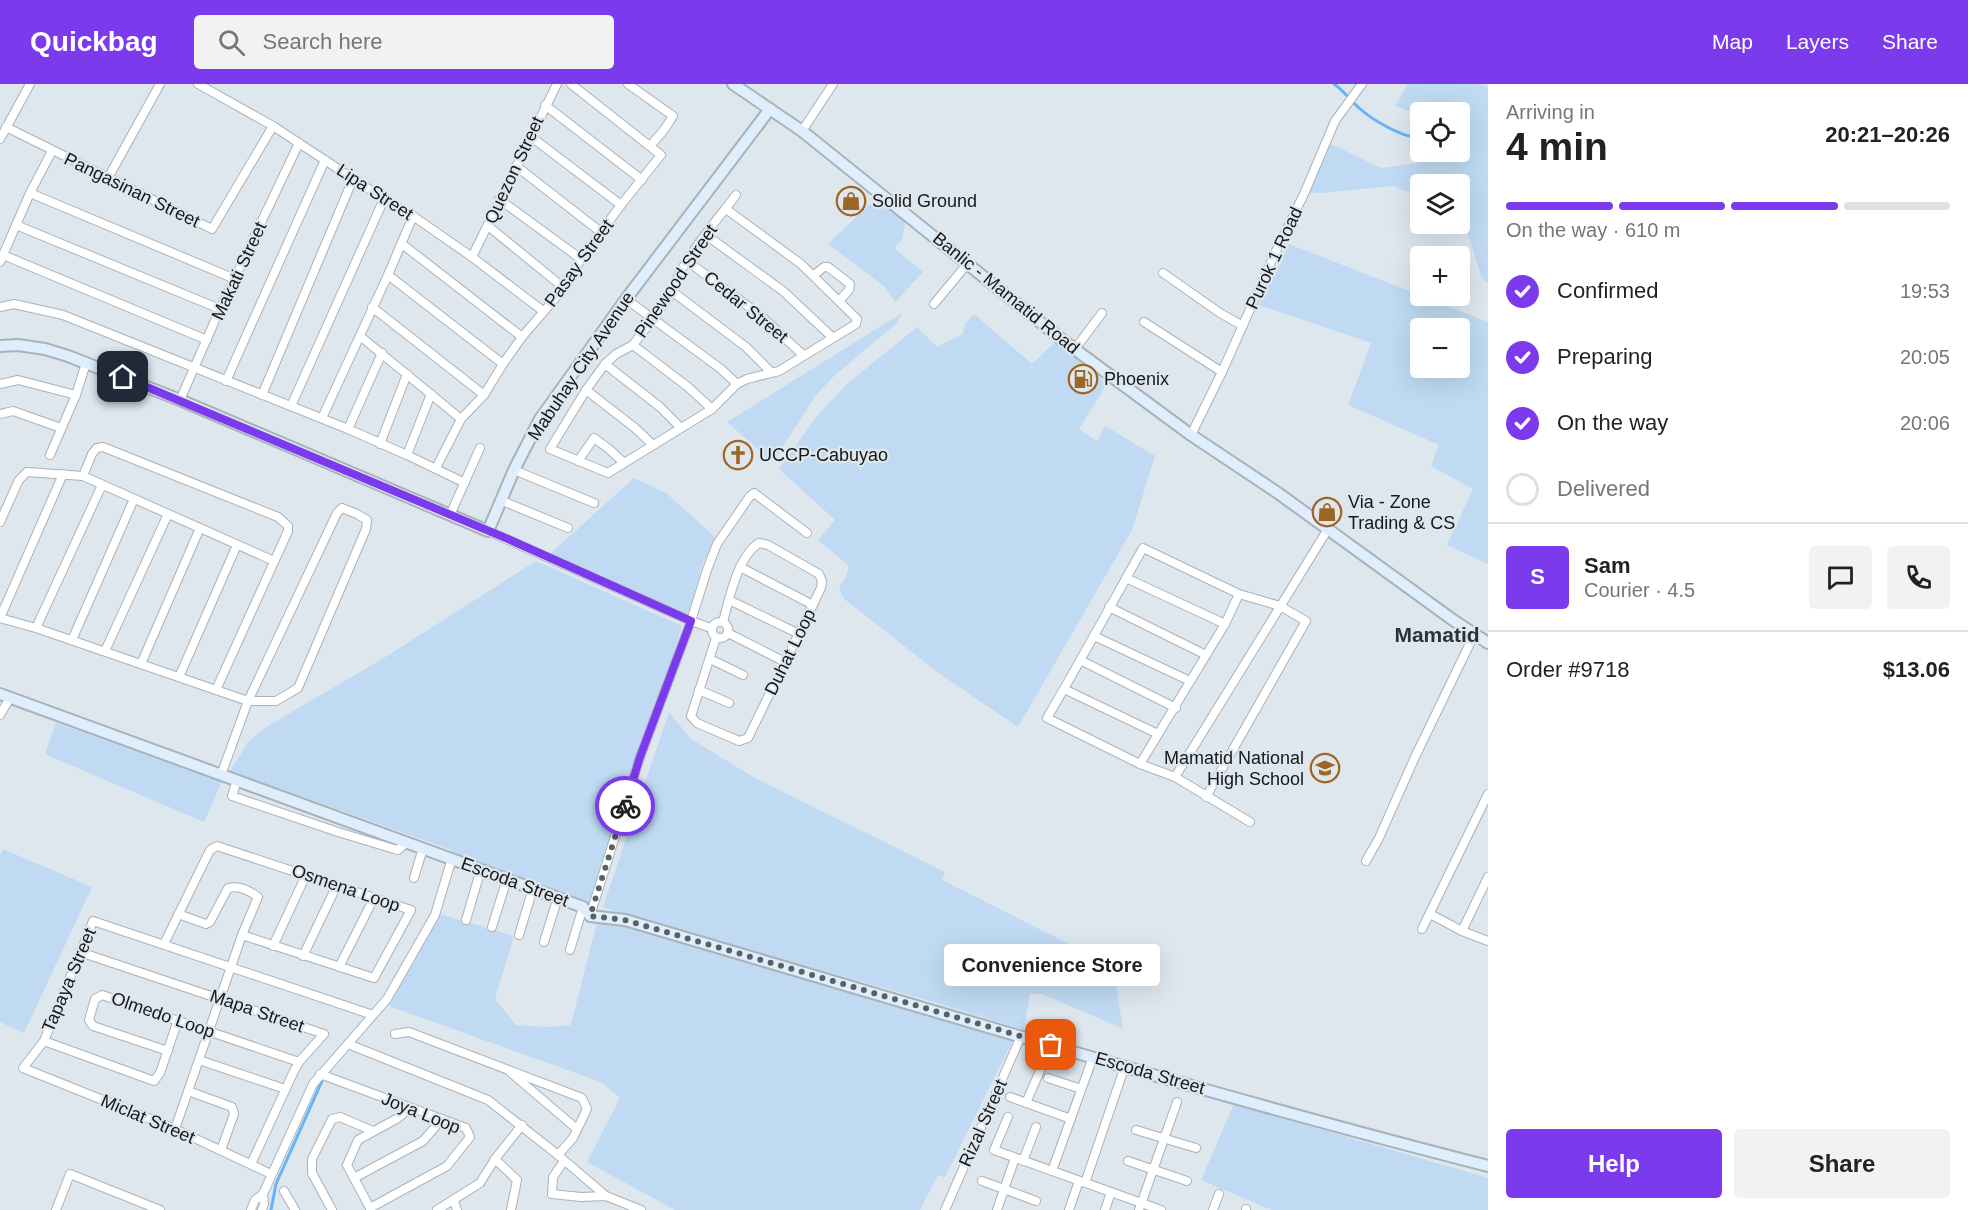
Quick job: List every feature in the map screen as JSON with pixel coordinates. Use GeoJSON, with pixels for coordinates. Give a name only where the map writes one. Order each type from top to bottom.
{"type":"FeatureCollection","features":[{"type":"Feature","properties":{"kind":"street"},"geometry":{"type":"LineString","coordinates":[[0,139],[30,84]]}},
{"type":"Feature","properties":{"kind":"street"},"geometry":{"type":"LineString","coordinates":[[108,178],[160,84]]}},
{"type":"Feature","properties":{"kind":"street","name":"Lipa Street"},"geometry":{"type":"LineString","coordinates":[[198,84],[273,126],[413,216],[543,311]]}},
{"type":"Feature","properties":{"kind":"street","name":"Quezon Street"},"geometry":{"type":"LineString","coordinates":[[472,257],[556,84]]}},
{"type":"Feature","properties":{"kind":"street"},"geometry":{"type":"LineString","coordinates":[[571,84],[650,146],[673,116],[628,84]]}},
{"type":"Feature","properties":{"kind":"street","name":"Banlic - Mamatid Road"},"geometry":{"type":"LineString","coordinates":[[733,84],[802,131],[1075,349],[1191,435],[1488,643]]}},
{"type":"Feature","properties":{"kind":"street"},"geometry":{"type":"LineString","coordinates":[[802,131],[833,84]]}},
{"type":"Feature","properties":{"kind":"street","name":"Purok 1 Road"},"geometry":{"type":"LineString","coordinates":[[1191,435],[1304,194],[1335,121],[1362,84]]}},
{"type":"Feature","properties":{"kind":"street"},"geometry":{"type":"LineString","coordinates":[[545,105],[642,180]]}},
{"type":"Feature","properties":{"kind":"street","name":"Mabuhay City Avenue"},"geometry":{"type":"LineString","coordinates":[[488,531],[500,500],[540,419],[626,299],[770,109]]}},
{"type":"Feature","properties":{"kind":"street","name":"Pangasinan Street"},"geometry":{"type":"LineString","coordinates":[[6,127],[212,229],[273,126]]}},
{"type":"Feature","properties":{"kind":"street"},"geometry":{"type":"LineString","coordinates":[[530,136],[621,205]]}},
{"type":"Feature","properties":{"kind":"street","name":"Makati Street"},"geometry":{"type":"LineString","coordinates":[[180,400],[220,309],[299,143]]}},
{"type":"Feature","properties":{"kind":"street","name":"Pasay Street"},"geometry":{"type":"LineString","coordinates":[[436,468],[461,419],[484,395],[522,337],[564,288],[581,259],[661,155],[650,146]]}},
{"type":"Feature","properties":{"kind":"street"},"geometry":{"type":"LineString","coordinates":[[52,150],[1,259],[207,340]]}},
{"type":"Feature","properties":{"kind":"street"},"geometry":{"type":"LineString","coordinates":[[226,381],[326,160]]}},
{"type":"Feature","properties":{"kind":"street"},"geometry":{"type":"LineString","coordinates":[[516,166],[602,233]]}},
{"type":"Feature","properties":{"kind":"street"},"geometry":{"type":"LineString","coordinates":[[262,395],[353,179]]}},
{"type":"Feature","properties":{"kind":"street"},"geometry":{"type":"LineString","coordinates":[[30,193],[235,279]]}},
{"type":"Feature","properties":{"kind":"street","name":"Pinewood Street"},"geometry":{"type":"LineString","coordinates":[[578,461],[550,449],[586,390],[605,364],[616,354],[633,345],[673,292],[674,284],[687,261],[736,195]]}},
{"type":"Feature","properties":{"kind":"street"},"geometry":{"type":"LineString","coordinates":[[291,406],[384,199]]}},
{"type":"Feature","properties":{"kind":"street"},"geometry":{"type":"LineString","coordinates":[[499,199],[581,259]]}},
{"type":"Feature","properties":{"kind":"street"},"geometry":{"type":"LineString","coordinates":[[624,463],[594,438],[578,461],[608,473],[712,409],[737,384],[779,370],[856,324],[857,319],[814,275],[726,209]]}},
{"type":"Feature","properties":{"kind":"street"},"geometry":{"type":"LineString","coordinates":[[322,418],[413,216]]}},
{"type":"Feature","properties":{"kind":"street"},"geometry":{"type":"LineString","coordinates":[[16,225],[220,309]]}},
{"type":"Feature","properties":{"kind":"street"},"geometry":{"type":"LineString","coordinates":[[488,226],[564,288]]}},
{"type":"Feature","properties":{"kind":"street"},"geometry":{"type":"LineString","coordinates":[[706,235],[783,291],[832,337]]}},
{"type":"Feature","properties":{"kind":"street"},"geometry":{"type":"LineString","coordinates":[[402,244],[522,337]]}},
{"type":"Feature","properties":{"kind":"street","name":"Cedar Street"},"geometry":{"type":"LineString","coordinates":[[687,261],[760,315],[803,355]]}},
{"type":"Feature","properties":{"kind":"street"},"geometry":{"type":"LineString","coordinates":[[934,304],[968,263]]}},
{"type":"Feature","properties":{"kind":"street"},"geometry":{"type":"LineString","coordinates":[[814,275],[824,267],[828,267],[850,285],[849,290],[839,300]]}},
{"type":"Feature","properties":{"kind":"street"},"geometry":{"type":"LineString","coordinates":[[1163,273],[1220,313],[1243,326]]}},
{"type":"Feature","properties":{"kind":"street"},"geometry":{"type":"LineString","coordinates":[[388,274],[503,364]]}},
{"type":"Feature","properties":{"kind":"street"},"geometry":{"type":"LineString","coordinates":[[673,292],[747,347],[771,372]]}},
{"type":"Feature","properties":{"kind":"street"},"geometry":{"type":"LineString","coordinates":[[626,299],[721,369],[737,384]]}},
{"type":"Feature","properties":{"kind":"street"},"geometry":{"type":"LineString","coordinates":[[0,307],[14,304],[63,315],[322,418],[465,483]]}},
{"type":"Feature","properties":{"kind":"street"},"geometry":{"type":"LineString","coordinates":[[372,308],[484,395]]}},
{"type":"Feature","properties":{"kind":"street"},"geometry":{"type":"LineString","coordinates":[[1075,349],[1102,313]]}},
{"type":"Feature","properties":{"kind":"street"},"geometry":{"type":"LineString","coordinates":[[1144,322],[1222,372]]}},
{"type":"Feature","properties":{"kind":"street"},"geometry":{"type":"LineString","coordinates":[[360,336],[461,419]]}},
{"type":"Feature","properties":{"kind":"street"},"geometry":{"type":"LineString","coordinates":[[0,346],[18,345],[45,349],[180,400],[711,628]]}},
{"type":"Feature","properties":{"kind":"street"},"geometry":{"type":"LineString","coordinates":[[633,345],[688,387],[712,409]]}},
{"type":"Feature","properties":{"kind":"street"},"geometry":{"type":"LineString","coordinates":[[348,429],[382,353]]}},
{"type":"Feature","properties":{"kind":"street"},"geometry":{"type":"LineString","coordinates":[[50,455],[76,395],[86,363]]}},
{"type":"Feature","properties":{"kind":"street"},"geometry":{"type":"LineString","coordinates":[[605,364],[660,407],[681,428]]}},
{"type":"Feature","properties":{"kind":"street"},"geometry":{"type":"LineString","coordinates":[[380,444],[407,374]]}},
{"type":"Feature","properties":{"kind":"street"},"geometry":{"type":"LineString","coordinates":[[0,384],[18,380],[76,395]]}},
{"type":"Feature","properties":{"kind":"street"},"geometry":{"type":"LineString","coordinates":[[586,390],[653,445]]}},
{"type":"Feature","properties":{"kind":"street"},"geometry":{"type":"LineString","coordinates":[[407,455],[431,394]]}},
{"type":"Feature","properties":{"kind":"street"},"geometry":{"type":"LineString","coordinates":[[0,414],[13,411],[61,428]]}},
{"type":"Feature","properties":{"kind":"street"},"geometry":{"type":"LineString","coordinates":[[83,476],[92,454],[97,448],[103,447],[278,517],[288,526],[288,531],[216,690]]}},
{"type":"Feature","properties":{"kind":"street"},"geometry":{"type":"LineString","coordinates":[[450,515],[480,448]]}},
{"type":"Feature","properties":{"kind":"street"},"geometry":{"type":"LineString","coordinates":[[514,470],[594,503]]}},
{"type":"Feature","properties":{"kind":"street"},"geometry":{"type":"LineString","coordinates":[[0,522],[19,480],[27,472],[83,476],[274,561]]}},
{"type":"Feature","properties":{"kind":"street"},"geometry":{"type":"LineString","coordinates":[[63,474],[0,618],[105,651],[248,701],[276,701],[298,688],[366,529],[367,520],[342,508],[337,513],[248,701],[221,775]]}},
{"type":"Feature","properties":{"kind":"street"},"geometry":{"type":"LineString","coordinates":[[36,628],[102,485]]}},
{"type":"Feature","properties":{"kind":"street"},"geometry":{"type":"LineString","coordinates":[[570,950],[717,544],[754,493],[807,533]]}},
{"type":"Feature","properties":{"kind":"street"},"geometry":{"type":"LineString","coordinates":[[72,640],[134,500]]}},
{"type":"Feature","properties":{"kind":"street"},"geometry":{"type":"LineString","coordinates":[[500,500],[568,528]]}},
{"type":"Feature","properties":{"kind":"street"},"geometry":{"type":"LineString","coordinates":[[105,651],[168,514]]}},
{"type":"Feature","properties":{"kind":"street"},"geometry":{"type":"LineString","coordinates":[[141,664],[200,528]]}},
{"type":"Feature","properties":{"kind":"street"},"geometry":{"type":"LineString","coordinates":[[1175,777],[1328,529]]}},
{"type":"Feature","properties":{"kind":"street","name":"Duhat Loop"},"geometry":{"type":"LineString","coordinates":[[717,638],[691,716],[697,723],[739,741],[748,738],[813,606],[821,588],[822,581],[819,574],[768,545],[759,543],[752,547],[740,567],[723,622]]}},
{"type":"Feature","properties":{"kind":"street"},"geometry":{"type":"LineString","coordinates":[[179,677],[237,545]]}},
{"type":"Feature","properties":{"kind":"street"},"geometry":{"type":"LineString","coordinates":[[1206,797],[1306,621],[1280,606],[1239,594],[1143,548],[1109,607],[1082,661],[1047,718],[1140,764],[1175,777],[1206,797],[1250,822]]}},
{"type":"Feature","properties":{"kind":"street"},"geometry":{"type":"LineString","coordinates":[[740,567],[813,606]]}},
{"type":"Feature","properties":{"kind":"street"},"geometry":{"type":"LineString","coordinates":[[1126,578],[1225,624]]}},
{"type":"Feature","properties":{"kind":"street"},"geometry":{"type":"LineString","coordinates":[[1140,764],[1225,624],[1239,594]]}},
{"type":"Feature","properties":{"kind":"street"},"geometry":{"type":"LineString","coordinates":[[729,600],[798,634]]}},
{"type":"Feature","properties":{"kind":"street"},"geometry":{"type":"LineString","coordinates":[[1109,607],[1206,655]]}},
{"type":"Feature","properties":{"kind":"street"},"geometry":{"type":"LineString","coordinates":[[716,622],[723,622],[728,627],[728,633],[723,638],[717,638],[712,634],[711,628],[716,622]]}},
{"type":"Feature","properties":{"kind":"street"},"geometry":{"type":"LineString","coordinates":[[728,633],[785,662]]}},
{"type":"Feature","properties":{"kind":"street"},"geometry":{"type":"LineString","coordinates":[[1366,861],[1379,838],[1474,635]]}},
{"type":"Feature","properties":{"kind":"street"},"geometry":{"type":"LineString","coordinates":[[1094,636],[1190,681]]}},
{"type":"Feature","properties":{"kind":"street"},"geometry":{"type":"LineString","coordinates":[[710,660],[743,675]]}},
{"type":"Feature","properties":{"kind":"street"},"geometry":{"type":"LineString","coordinates":[[1082,661],[1176,708]]}},
{"type":"Feature","properties":{"kind":"street"},"geometry":{"type":"LineString","coordinates":[[1064,689],[1158,734]]}},
{"type":"Feature","properties":{"kind":"street"},"geometry":{"type":"LineString","coordinates":[[699,690],[729,703]]}},
{"type":"Feature","properties":{"kind":"street"},"geometry":{"type":"LineString","coordinates":[[0,715],[5,696]]}},
{"type":"Feature","properties":{"kind":"street","name":"Escoda Street"},"geometry":{"type":"LineString","coordinates":[[5,696],[558,897],[586,911],[625,920],[1393,1142],[1488,1166]]}},
{"type":"Feature","properties":{"kind":"street"},"geometry":{"type":"LineString","coordinates":[[237,780],[232,796],[330,830],[394,849],[398,850],[407,842]]}},
{"type":"Feature","properties":{"kind":"street"},"geometry":{"type":"LineString","coordinates":[[1422,929],[1488,794]]}},
{"type":"Feature","properties":{"kind":"street","name":"Osmena Loop"},"geometry":{"type":"LineString","coordinates":[[164,944],[210,850],[218,846],[411,910],[374,978],[242,935]]}},
{"type":"Feature","properties":{"kind":"street"},"geometry":{"type":"LineString","coordinates":[[414,878],[423,848]]}},
{"type":"Feature","properties":{"kind":"street"},"geometry":{"type":"LineString","coordinates":[[262,1210],[263,1194],[271,1174],[313,1084],[397,984],[435,915],[452,858]]}},
{"type":"Feature","properties":{"kind":"street"},"geometry":{"type":"LineString","coordinates":[[466,920],[481,869]]}},
{"type":"Feature","properties":{"kind":"street"},"geometry":{"type":"LineString","coordinates":[[273,946],[306,875]]}},
{"type":"Feature","properties":{"kind":"street"},"geometry":{"type":"LineString","coordinates":[[1462,931],[1488,877]]}},
{"type":"Feature","properties":{"kind":"street"},"geometry":{"type":"LineString","coordinates":[[492,927],[507,879]]}},
{"type":"Feature","properties":{"kind":"street"},"geometry":{"type":"LineString","coordinates":[[303,956],[338,885]]}},
{"type":"Feature","properties":{"kind":"street"},"geometry":{"type":"LineString","coordinates":[[176,1129],[242,935],[258,897],[236,886],[228,888],[210,922],[206,924],[178,914]]}},
{"type":"Feature","properties":{"kind":"street"},"geometry":{"type":"LineString","coordinates":[[519,935],[533,888]]}},
{"type":"Feature","properties":{"kind":"street"},"geometry":{"type":"LineString","coordinates":[[544,942],[558,897]]}},
{"type":"Feature","properties":{"kind":"street"},"geometry":{"type":"LineString","coordinates":[[339,967],[374,898]]}},
{"type":"Feature","properties":{"kind":"street"},"geometry":{"type":"LineString","coordinates":[[1430,914],[1462,931],[1488,941]]}},
{"type":"Feature","properties":{"kind":"street","name":"Tapaya Street"},"geometry":{"type":"LineString","coordinates":[[23,1068],[44,1041],[93,921],[373,1015]]}},
{"type":"Feature","properties":{"kind":"street","name":"Mapa Street"},"geometry":{"type":"LineString","coordinates":[[80,952],[324,1034],[299,1062],[250,1164]]}},
{"type":"Feature","properties":{"kind":"street","name":"Olmedo Loop"},"geometry":{"type":"LineString","coordinates":[[168,1051],[93,1026],[89,1020],[95,999],[102,995],[299,1062]]}},
{"type":"Feature","properties":{"kind":"street"},"geometry":{"type":"LineString","coordinates":[[44,1041],[154,1081],[160,1073],[178,1020]]}},
{"type":"Feature","properties":{"kind":"street"},"geometry":{"type":"LineString","coordinates":[[395,1034],[409,1032],[582,1098],[587,1108],[553,1177],[552,1194],[581,1197],[606,1196]]}},
{"type":"Feature","properties":{"kind":"street","name":"Rizal Street"},"geometry":{"type":"LineString","coordinates":[[945,1210],[1021,1036]]}},
{"type":"Feature","properties":{"kind":"street"},"geometry":{"type":"LineString","coordinates":[[348,1044],[488,1100],[522,1125],[606,1196],[641,1210]]}},
{"type":"Feature","properties":{"kind":"street"},"geometry":{"type":"LineString","coordinates":[[1026,1102],[1051,1045]]}},
{"type":"Feature","properties":{"kind":"street"},"geometry":{"type":"LineString","coordinates":[[1052,1171],[1093,1057]]}},
{"type":"Feature","properties":{"kind":"street"},"geometry":{"type":"LineString","coordinates":[[199,1060],[285,1089]]}},
{"type":"Feature","properties":{"kind":"street"},"geometry":{"type":"LineString","coordinates":[[1069,1210],[1082,1182],[1125,1066]]}},
{"type":"Feature","properties":{"kind":"street"},"geometry":{"type":"LineString","coordinates":[[504,1067],[577,1129]]}},
{"type":"Feature","properties":{"kind":"street","name":"Miclat Street"},"geometry":{"type":"LineString","coordinates":[[23,1068],[176,1129],[271,1174]]}},
{"type":"Feature","properties":{"kind":"street","name":"Joya Loop"},"geometry":{"type":"LineString","coordinates":[[320,1074],[466,1128],[470,1137],[447,1166],[371,1209]]}},
{"type":"Feature","properties":{"kind":"street"},"geometry":{"type":"LineString","coordinates":[[1048,1078],[1081,1089]]}},
{"type":"Feature","properties":{"kind":"street"},"geometry":{"type":"LineString","coordinates":[[188,1091],[232,1107],[234,1114],[221,1150]]}},
{"type":"Feature","properties":{"kind":"street"},"geometry":{"type":"LineString","coordinates":[[1010,1097],[1071,1119]]}},
{"type":"Feature","properties":{"kind":"street"},"geometry":{"type":"LineString","coordinates":[[1140,1207],[1178,1102]]}},
{"type":"Feature","properties":{"kind":"street"},"geometry":{"type":"LineString","coordinates":[[371,1209],[347,1165],[358,1140],[398,1118],[410,1108]]}},
{"type":"Feature","properties":{"kind":"street"},"geometry":{"type":"LineString","coordinates":[[333,1210],[312,1173],[312,1159],[332,1119],[340,1117],[373,1131]]}},
{"type":"Feature","properties":{"kind":"street"},"geometry":{"type":"LineString","coordinates":[[1008,1117],[994,1150],[1111,1192],[1140,1207],[1161,1210]]}},
{"type":"Feature","properties":{"kind":"street"},"geometry":{"type":"LineString","coordinates":[[354,1178],[423,1141],[442,1119]]}},
{"type":"Feature","properties":{"kind":"street"},"geometry":{"type":"LineString","coordinates":[[437,1210],[480,1183],[495,1159],[522,1125]]}},
{"type":"Feature","properties":{"kind":"street"},"geometry":{"type":"LineString","coordinates":[[997,1210],[1004,1189],[1036,1127]]}},
{"type":"Feature","properties":{"kind":"street"},"geometry":{"type":"LineString","coordinates":[[1136,1130],[1196,1148]]}},
{"type":"Feature","properties":{"kind":"street"},"geometry":{"type":"LineString","coordinates":[[495,1159],[517,1180],[511,1210]]}},
{"type":"Feature","properties":{"kind":"street"},"geometry":{"type":"LineString","coordinates":[[1128,1161],[1187,1181]]}},
{"type":"Feature","properties":{"kind":"street"},"geometry":{"type":"LineString","coordinates":[[56,1210],[70,1174],[160,1210]]}},
{"type":"Feature","properties":{"kind":"street"},"geometry":{"type":"LineString","coordinates":[[982,1180],[1036,1200]]}},
{"type":"Feature","properties":{"kind":"street"},"geometry":{"type":"LineString","coordinates":[[284,1191],[294,1209]]}},
{"type":"Feature","properties":{"kind":"street"},"geometry":{"type":"LineString","coordinates":[[1105,1210],[1111,1192]]}},
{"type":"Feature","properties":{"kind":"street"},"geometry":{"type":"LineString","coordinates":[[251,1210],[255,1200],[263,1194]]}},
{"type":"Feature","properties":{"kind":"street"},"geometry":{"type":"LineString","coordinates":[[1213,1210],[1219,1194]]}},
{"type":"Feature","properties":{"kind":"street"},"geometry":{"type":"LineString","coordinates":[[454,1201],[457,1210]]}},
{"type":"Feature","properties":{"kind":"shaded area"},"geometry":{"type":"Polygon","coordinates":[[[1408,84],[1479,84],[1488,88],[1488,283],[1482,278],[1468,234],[1470,234],[1470,174],[1410,174],[1410,192],[1392,186],[1308,193],[1331,144],[1381,168],[1418,162],[1470,162],[1470,102],[1410,102],[1410,111],[1395,106],[1408,84]]]}},
{"type":"Feature","properties":{"kind":"shaded area"},"geometry":{"type":"Polygon","coordinates":[[[877,197],[906,218],[902,240],[894,248],[923,272],[895,302],[885,287],[828,244],[877,197]]]}},
{"type":"Feature","properties":{"kind":"shaded area"},"geometry":{"type":"Polygon","coordinates":[[[1289,244],[1410,291],[1410,306],[1447,306],[1488,322],[1488,564],[1447,545],[1473,489],[1431,466],[1439,445],[1348,405],[1371,343],[1259,305],[1289,244]]]}},
{"type":"Feature","properties":{"kind":"shaded area"},"geometry":{"type":"Polygon","coordinates":[[[902,313],[897,323],[835,375],[816,395],[773,462],[727,422],[902,313]]]}},
{"type":"Feature","properties":{"kind":"shaded area"},"geometry":{"type":"Polygon","coordinates":[[[974,314],[1032,364],[1055,342],[1107,384],[1079,429],[1097,441],[1105,426],[1155,456],[1132,530],[1018,727],[940,674],[843,598],[839,586],[845,579],[849,566],[818,540],[835,520],[779,469],[817,416],[846,385],[917,327],[937,347],[963,334],[965,324],[974,314]]]}},
{"type":"Feature","properties":{"kind":"shaded area"},"geometry":{"type":"Polygon","coordinates":[[[634,478],[666,493],[715,537],[702,566],[688,615],[550,554],[634,478]]]}},
{"type":"Feature","properties":{"kind":"shaded area"},"geometry":{"type":"Polygon","coordinates":[[[536,561],[682,626],[595,906],[451,852],[452,850],[230,771],[249,741],[263,729],[387,656],[536,561]]]}},
{"type":"Feature","properties":{"kind":"shaded area"},"geometry":{"type":"Polygon","coordinates":[[[669,712],[691,739],[755,778],[945,872],[942,880],[1113,966],[1123,1029],[1042,994],[1030,994],[1024,1030],[934,1002],[629,917],[603,907],[669,712]]]}},
{"type":"Feature","properties":{"kind":"shaded area"},"geometry":{"type":"Polygon","coordinates":[[[56,723],[222,781],[204,822],[45,754],[56,723]]]}},
{"type":"Feature","properties":{"kind":"shaded area"},"geometry":{"type":"Polygon","coordinates":[[[3,849],[92,887],[24,1033],[0,1022],[0,855],[3,849]]]}},
{"type":"Feature","properties":{"kind":"shaded area"},"geometry":{"type":"Polygon","coordinates":[[[440,914],[514,936],[495,999],[516,1025],[548,1027],[571,1025],[598,918],[1013,1040],[945,1177],[938,1175],[920,1210],[675,1210],[587,1162],[620,1098],[601,1082],[389,1006],[440,914]]]}},
{"type":"Feature","properties":{"kind":"shaded area"},"geometry":{"type":"Polygon","coordinates":[[[1234,1104],[1488,1178],[1488,1210],[1272,1210],[1201,1180],[1234,1104]]]}},
{"type":"Feature","properties":{"kind":"waterway"},"geometry":{"type":"LineString","coordinates":[[1334,84],[1371,117],[1410,136]]}},
{"type":"Feature","properties":{"kind":"waterway"},"geometry":{"type":"LineString","coordinates":[[271,1210],[276,1184],[322,1081]]}},
{"type":"Feature","properties":{"kind":"way so far"},"geometry":{"type":"LineString","coordinates":[[625,806],[590,916],[625,920],[1051,1045]]}},
{"type":"Feature","properties":{"kind":"place","name":"Solid Ground"},"geometry":{"type":"Point","coordinates":[851,201]}},
{"type":"Feature","properties":{"kind":"place","name":"Phoenix"},"geometry":{"type":"Point","coordinates":[1083,379]}},
{"type":"Feature","properties":{"kind":"place","name":"UCCP-Cabuyao"},"geometry":{"type":"Point","coordinates":[738,455]}},
{"type":"Feature","properties":{"kind":"place","name":"Via - Zone Trading & CS"},"geometry":{"type":"Point","coordinates":[1327,512]}},
{"type":"Feature","properties":{"kind":"place","name":"Mamatid National High School"},"geometry":{"type":"Point","coordinates":[1325,768]}},
{"type":"Feature","properties":{"kind":"place","name":"Convenience Store"},"geometry":{"type":"Point","coordinates":[1051,1045]}},
{"type":"Feature","properties":{"kind":"district","name":"Mamatid"},"geometry":{"type":"Point","coordinates":[1437,634]}},
{"type":"Feature","properties":{"kind":"route"},"geometry":{"type":"LineString","coordinates":[[123,377],[508,539],[691,621],[640,757],[625,806]]}}]}
